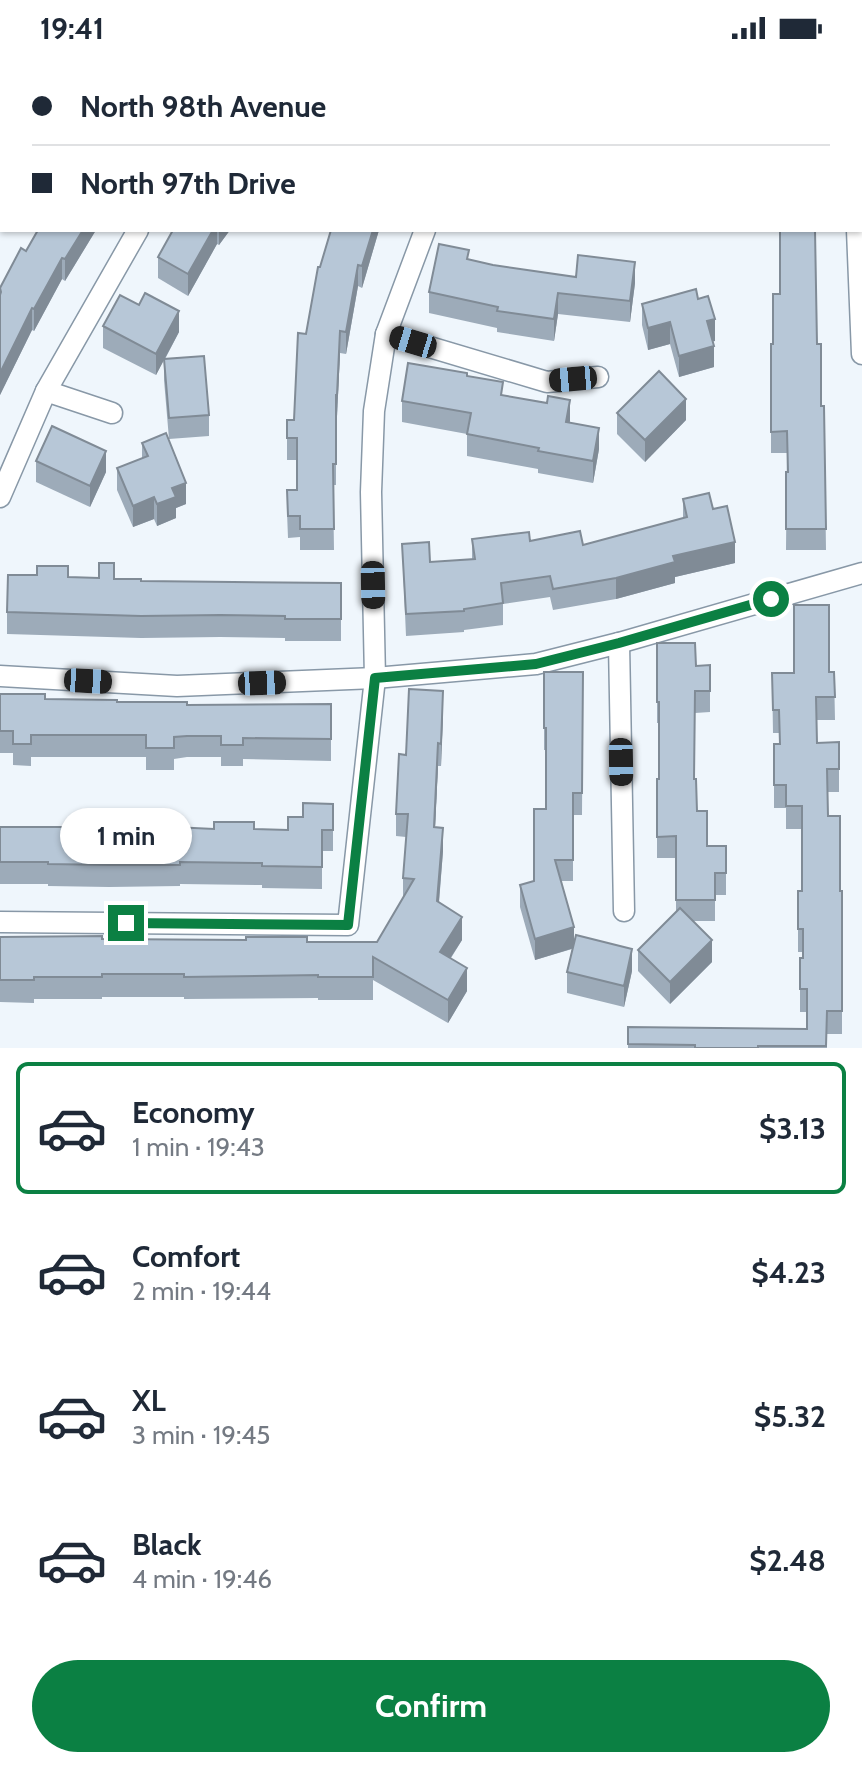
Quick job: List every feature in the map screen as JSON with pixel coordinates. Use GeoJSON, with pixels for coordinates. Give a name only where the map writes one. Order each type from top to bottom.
{"type":"FeatureCollection","features":[{"type":"Feature","properties":{"kind":"street"},"geometry":{"type":"LineString","coordinates":[[0,497],[46,391],[137,232]]}},
{"type":"Feature","properties":{"kind":"street"},"geometry":{"type":"LineString","coordinates":[[0,922],[348,925],[375,678],[374,411],[386,334],[424,232]]}},
{"type":"Feature","properties":{"kind":"street"},"geometry":{"type":"LineString","coordinates":[[857,232],[862,354]]}},
{"type":"Feature","properties":{"kind":"street"},"geometry":{"type":"LineString","coordinates":[[386,334],[547,382],[598,377]]}},
{"type":"Feature","properties":{"kind":"street"},"geometry":{"type":"LineString","coordinates":[[46,391],[112,413]]}},
{"type":"Feature","properties":{"kind":"street"},"geometry":{"type":"LineString","coordinates":[[0,676],[177,686],[375,678],[536,664],[862,573]]}},
{"type":"Feature","properties":{"kind":"street"},"geometry":{"type":"LineString","coordinates":[[619,643],[624,911]]}},
{"type":"Feature","properties":{"kind":"building"},"geometry":{"type":"Polygon","coordinates":[[[37,232],[82,232],[32,308],[0,373],[0,288],[21,248],[26,251],[37,232]]]}},
{"type":"Feature","properties":{"kind":"building"},"geometry":{"type":"Polygon","coordinates":[[[172,232],[212,232],[188,274],[158,257],[172,232]]]}},
{"type":"Feature","properties":{"kind":"building"},"geometry":{"type":"Polygon","coordinates":[[[330,232],[372,232],[362,266],[358,265],[346,332],[340,331],[336,464],[333,464],[334,529],[300,529],[300,516],[288,516],[287,490],[297,490],[297,438],[287,438],[287,420],[294,420],[298,333],[306,334],[330,232]]]}},
{"type":"Feature","properties":{"kind":"building"},"geometry":{"type":"Polygon","coordinates":[[[780,232],[815,232],[817,344],[821,344],[821,406],[824,406],[826,529],[786,529],[787,431],[771,432],[773,294],[780,294],[780,232]]]}},
{"type":"Feature","properties":{"kind":"building"},"geometry":{"type":"Polygon","coordinates":[[[439,244],[469,250],[467,259],[576,277],[578,255],[635,262],[630,301],[558,293],[554,319],[497,311],[498,307],[429,292],[439,244]]]}},
{"type":"Feature","properties":{"kind":"building"},"geometry":{"type":"Polygon","coordinates":[[[696,289],[698,299],[708,296],[715,319],[707,321],[714,346],[679,356],[670,322],[648,328],[642,304],[696,289]]]}},
{"type":"Feature","properties":{"kind":"building"},"geometry":{"type":"Polygon","coordinates":[[[145,293],[179,311],[156,354],[103,326],[120,295],[139,305],[145,293]]]}},
{"type":"Feature","properties":{"kind":"building"},"geometry":{"type":"Polygon","coordinates":[[[204,356],[209,415],[169,418],[164,359],[204,356]]]}},
{"type":"Feature","properties":{"kind":"building"},"geometry":{"type":"Polygon","coordinates":[[[408,363],[503,382],[501,395],[547,403],[548,396],[570,400],[566,422],[599,428],[593,461],[467,434],[471,413],[402,401],[408,363]]]}},
{"type":"Feature","properties":{"kind":"building"},"geometry":{"type":"Polygon","coordinates":[[[659,371],[686,399],[645,440],[617,413],[659,371]]]}},
{"type":"Feature","properties":{"kind":"building"},"geometry":{"type":"Polygon","coordinates":[[[52,426],[106,451],[90,486],[36,461],[52,426]]]}},
{"type":"Feature","properties":{"kind":"building"},"geometry":{"type":"Polygon","coordinates":[[[166,433],[186,483],[172,488],[176,497],[157,504],[154,497],[133,506],[117,468],[148,456],[142,443],[166,433]]]}},
{"type":"Feature","properties":{"kind":"building"},"geometry":{"type":"Polygon","coordinates":[[[709,493],[713,509],[727,506],[735,542],[673,556],[675,562],[616,578],[553,589],[550,576],[501,583],[503,603],[464,611],[406,614],[402,544],[429,542],[430,562],[475,559],[472,539],[529,532],[530,541],[580,531],[583,545],[687,517],[683,499],[709,493]]]}},
{"type":"Feature","properties":{"kind":"building"},"geometry":{"type":"Polygon","coordinates":[[[99,563],[114,563],[114,579],[341,583],[341,619],[7,612],[8,575],[37,575],[37,566],[68,566],[68,577],[99,578],[99,563]]]}},
{"type":"Feature","properties":{"kind":"building"},"geometry":{"type":"Polygon","coordinates":[[[794,605],[829,605],[829,672],[834,672],[835,697],[816,697],[817,743],[839,742],[839,769],[827,769],[828,816],[840,816],[842,1011],[827,1011],[826,1046],[695,1048],[695,1045],[628,1044],[628,1027],[807,1029],[807,989],[800,989],[803,929],[798,929],[798,891],[802,891],[802,806],[786,806],[786,785],[774,785],[774,744],[780,744],[779,710],[773,710],[772,673],[794,673],[794,605]]]}},
{"type":"Feature","properties":{"kind":"building"},"geometry":{"type":"Polygon","coordinates":[[[657,643],[695,643],[696,666],[710,665],[710,691],[695,691],[694,779],[697,811],[707,811],[707,846],[726,846],[726,873],[715,873],[715,900],[676,900],[676,836],[657,837],[657,643]]]}},
{"type":"Feature","properties":{"kind":"building"},"geometry":{"type":"Polygon","coordinates":[[[544,672],[583,672],[582,793],[573,793],[573,860],[555,860],[574,927],[535,939],[520,885],[534,881],[534,809],[546,809],[544,672]]]}},
{"type":"Feature","properties":{"kind":"building"},"geometry":{"type":"Polygon","coordinates":[[[409,689],[443,691],[434,827],[443,828],[437,901],[462,917],[440,952],[467,968],[448,1000],[373,957],[373,977],[102,974],[102,977],[0,980],[0,937],[246,940],[246,937],[307,937],[307,942],[377,942],[414,879],[403,878],[408,814],[396,814],[399,754],[406,755],[409,689]]]}},
{"type":"Feature","properties":{"kind":"building"},"geometry":{"type":"Polygon","coordinates":[[[0,694],[45,694],[45,699],[187,702],[187,705],[331,704],[331,739],[243,738],[243,745],[221,745],[221,736],[187,736],[174,737],[174,748],[146,748],[146,735],[31,735],[31,744],[13,744],[13,731],[0,731],[0,694]]]}},
{"type":"Feature","properties":{"kind":"building"},"geometry":{"type":"Polygon","coordinates":[[[303,803],[333,804],[333,830],[322,830],[322,867],[262,866],[262,863],[109,865],[0,862],[0,827],[123,827],[137,825],[137,813],[153,813],[153,826],[214,829],[214,822],[254,822],[254,829],[288,830],[288,817],[303,817],[303,803]]]}},
{"type":"Feature","properties":{"kind":"building"},"geometry":{"type":"Polygon","coordinates":[[[680,908],[712,940],[670,982],[638,950],[680,908]]]}},
{"type":"Feature","properties":{"kind":"building"},"geometry":{"type":"Polygon","coordinates":[[[576,935],[632,949],[624,986],[567,972],[576,935]]]}},
{"type":"Feature","properties":{"kind":"route"},"geometry":{"type":"LineString","coordinates":[[126,923],[348,925],[375,678],[536,664],[771,599]]}}]}
